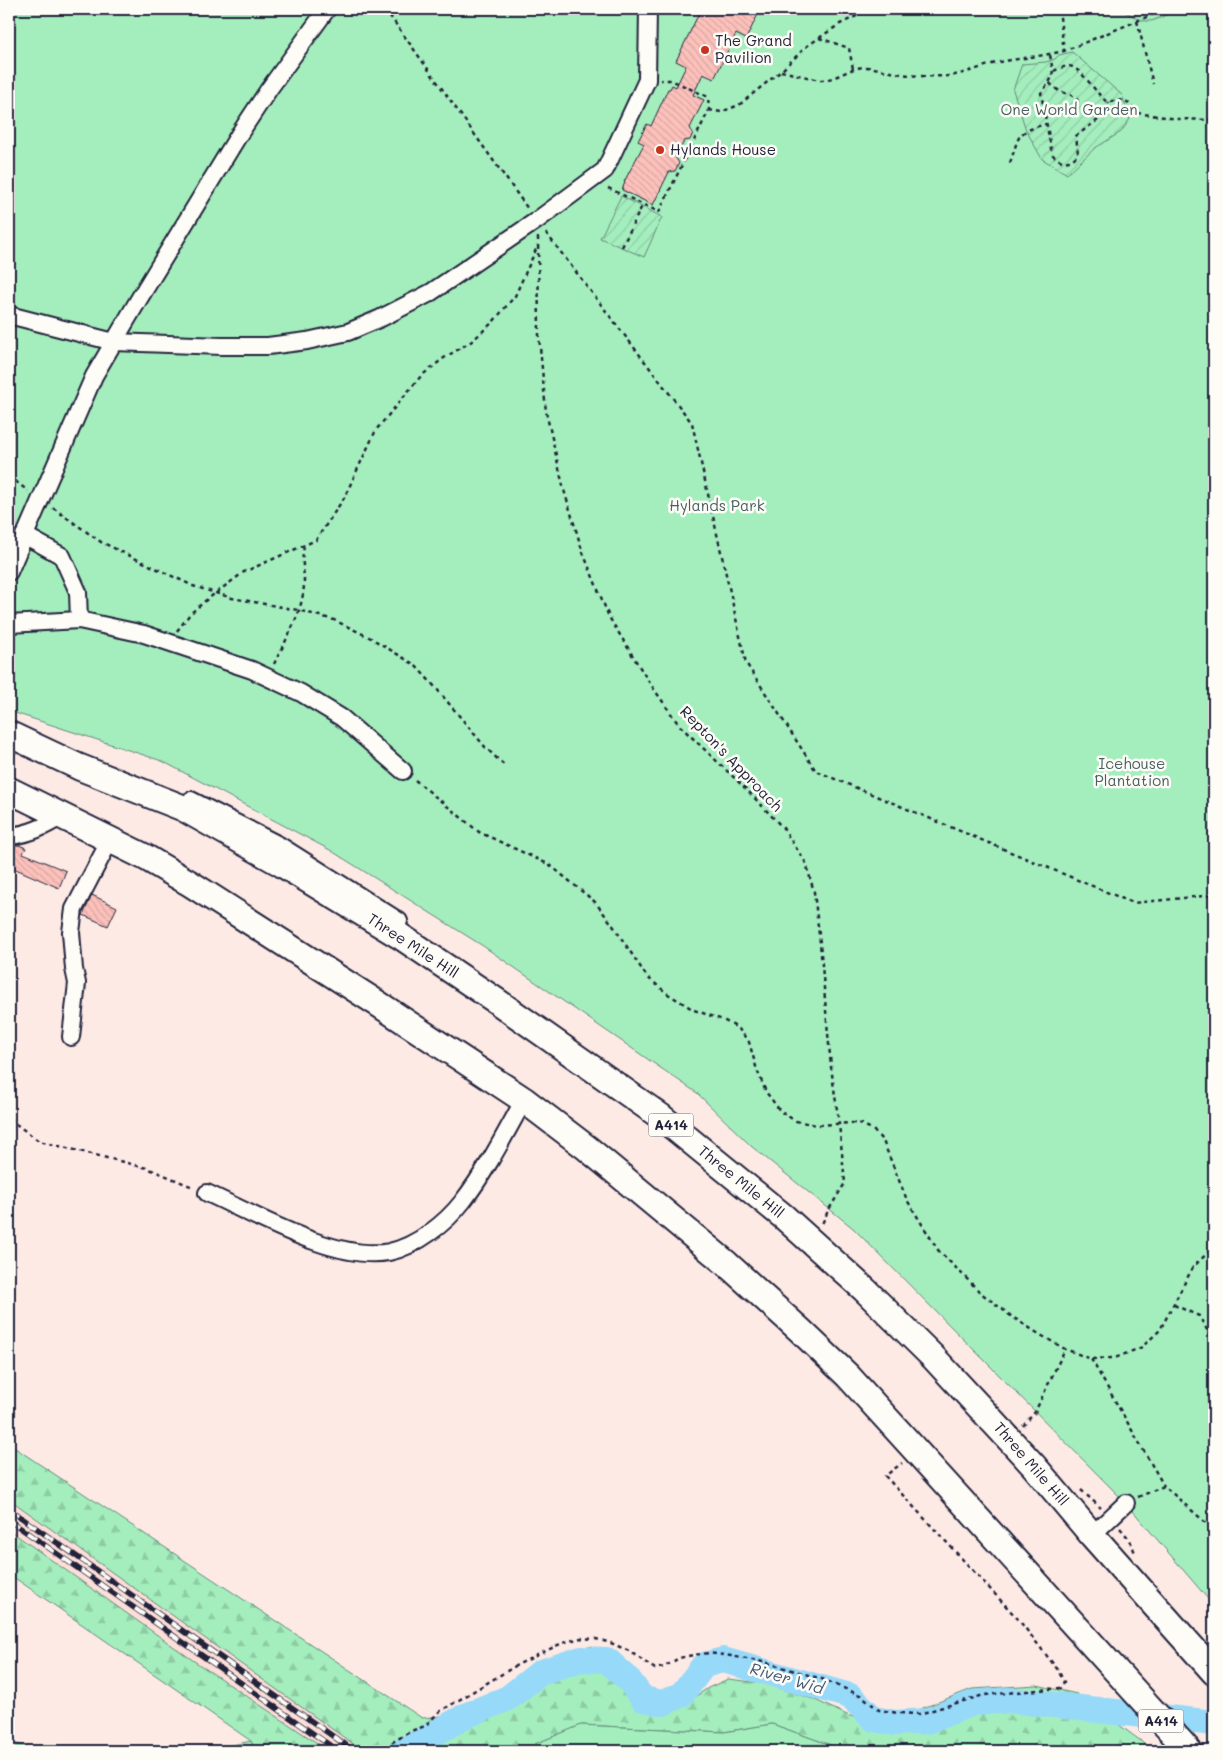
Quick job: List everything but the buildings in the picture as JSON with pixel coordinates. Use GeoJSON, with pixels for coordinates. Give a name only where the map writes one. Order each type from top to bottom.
{"type":"FeatureCollection","features":[{"type":"Feature","properties":{"kind":"highway","name":"Three Mile Hill"},"geometry":{"type":"LineString","coordinates":[[9,734],[79,767],[183,808],[316,884],[400,936],[498,1002],[660,1116],[784,1217],[865,1290],[934,1358],[1028,1460],[1214,1672]]}},
{"type":"Feature","properties":{"kind":"highway","name":"A414"},"geometry":{"type":"LineString","coordinates":[[9,790],[145,857],[232,909],[524,1100],[587,1148],[747,1282],[848,1376],[1189,1751]]}},
{"type":"Feature","properties":{"kind":"lane"},"geometry":{"type":"LineString","coordinates":[[9,572],[94,376],[240,133],[269,89],[327,9]]}},
{"type":"Feature","properties":{"kind":"lane"},"geometry":{"type":"LineString","coordinates":[[9,315],[114,342],[268,346],[307,341],[348,332],[381,318],[430,293],[536,221],[605,170],[647,80],[648,9]]}},
{"type":"Feature","properties":{"kind":"lane"},"geometry":{"type":"LineString","coordinates":[[24,535],[62,556],[78,592],[79,620]]}},
{"type":"Feature","properties":{"kind":"lane"},"geometry":{"type":"LineString","coordinates":[[9,624],[79,620],[144,634],[252,670],[302,692],[342,718],[403,771]]}},
{"type":"Feature","properties":{"kind":"lane"},"geometry":{"type":"LineString","coordinates":[[9,836],[26,834],[42,828],[62,816]]}},
{"type":"Feature","properties":{"kind":"lane"},"geometry":{"type":"LineString","coordinates":[[71,1037],[77,983],[74,969],[72,932],[74,909],[110,840]]}},
{"type":"Feature","properties":{"kind":"lane"},"geometry":{"type":"LineString","coordinates":[[208,1193],[305,1238],[336,1248],[388,1252],[405,1247],[445,1220],[462,1202],[480,1179],[524,1100]]}},
{"type":"Feature","properties":{"kind":"lane"},"geometry":{"type":"LineString","coordinates":[[1092,1535],[1126,1503]]}},
{"type":"Feature","properties":{"kind":"path"},"geometry":{"type":"LineString","coordinates":[[385,9],[536,221],[692,423],[746,663],[816,771],[1133,903],[1214,895]]}},
{"type":"Feature","properties":{"kind":"path"},"geometry":{"type":"LineString","coordinates":[[709,110],[721,112],[739,105],[781,71],[807,46],[840,24],[871,9]]}},
{"type":"Feature","properties":{"kind":"path"},"geometry":{"type":"LineString","coordinates":[[1059,9],[1064,51]]}},
{"type":"Feature","properties":{"kind":"path"},"geometry":{"type":"LineString","coordinates":[[781,71],[814,79],[827,80],[853,69],[871,67],[908,75],[948,76],[970,72],[999,63],[1064,51],[1166,9]]}},
{"type":"Feature","properties":{"kind":"path"},"geometry":{"type":"LineString","coordinates":[[1137,20],[1153,84]]}},
{"type":"Feature","properties":{"kind":"path"},"geometry":{"type":"LineString","coordinates":[[820,38],[848,48],[853,69]]}},
{"type":"Feature","properties":{"kind":"path"},"geometry":{"type":"LineString","coordinates":[[1050,55],[1054,71],[1053,77],[1041,93],[1052,154],[1057,160],[1066,162],[1073,160],[1078,154],[1076,136],[1102,117],[1109,102]]}},
{"type":"Feature","properties":{"kind":"path"},"geometry":{"type":"LineString","coordinates":[[1054,71],[1068,66],[1074,68],[1096,89],[1100,97],[1109,102],[1127,100],[1137,113],[1178,119],[1214,120]]}},
{"type":"Feature","properties":{"kind":"path"},"geometry":{"type":"LineString","coordinates":[[591,180],[659,212],[709,110],[708,97],[672,80],[647,80]]}},
{"type":"Feature","properties":{"kind":"path"},"geometry":{"type":"LineString","coordinates":[[1044,113],[1052,111],[1070,112],[1076,110],[1078,105],[1077,99],[1074,96],[1059,92],[1049,82]]}},
{"type":"Feature","properties":{"kind":"path"},"geometry":{"type":"LineString","coordinates":[[1010,163],[1020,133],[1046,124]]}},
{"type":"Feature","properties":{"kind":"path"},"geometry":{"type":"LineString","coordinates":[[622,248],[643,204]]}},
{"type":"Feature","properties":{"kind":"path","name":"Repton's Approach"},"geometry":{"type":"LineString","coordinates":[[304,546],[316,540],[339,505],[376,430],[420,376],[444,358],[472,341],[493,322],[515,296],[538,244],[539,336],[546,412],[564,490],[582,550],[609,617],[678,725],[747,790],[783,828],[806,864],[814,892],[831,1067],[845,1183],[828,1211]]}},
{"type":"Feature","properties":{"kind":"path"},"geometry":{"type":"LineString","coordinates":[[9,476],[101,542],[192,586],[215,594],[298,610],[334,620],[394,651],[415,665],[486,748],[506,767]]}},
{"type":"Feature","properties":{"kind":"path"},"geometry":{"type":"LineString","coordinates":[[168,641],[190,614],[244,572],[304,546]]}},
{"type":"Feature","properties":{"kind":"path"},"geometry":{"type":"LineString","coordinates":[[266,676],[298,610],[304,582],[301,556],[304,546]]}},
{"type":"Feature","properties":{"kind":"path"},"geometry":{"type":"LineString","coordinates":[[403,771],[479,832],[550,866],[595,902],[647,977],[668,994],[694,1010],[723,1020],[738,1028],[749,1042],[766,1092],[781,1112],[796,1122],[817,1125],[862,1124],[873,1130],[883,1141],[907,1200],[938,1250],[981,1293],[1039,1334],[1065,1349],[1091,1359],[1115,1358],[1142,1347],[1160,1330],[1193,1267],[1214,1247]]}},
{"type":"Feature","properties":{"kind":"path"},"geometry":{"type":"LineString","coordinates":[[9,1119],[40,1141],[147,1168],[208,1193]]}},
{"type":"Feature","properties":{"kind":"path"},"geometry":{"type":"LineString","coordinates":[[1174,1305],[1199,1316],[1214,1342]]}},
{"type":"Feature","properties":{"kind":"path"},"geometry":{"type":"LineString","coordinates":[[1023,1427],[1035,1412],[1065,1349]]}},
{"type":"Feature","properties":{"kind":"path"},"geometry":{"type":"LineString","coordinates":[[1091,1359],[1164,1486],[1214,1530]]}},
{"type":"Feature","properties":{"kind":"path"},"geometry":{"type":"LineString","coordinates":[[378,1751],[411,1731],[425,1726],[439,1712],[517,1665],[562,1643],[581,1638],[611,1643],[629,1651],[655,1669],[664,1667],[679,1658],[709,1653],[768,1664],[822,1679],[862,1696],[879,1710],[898,1713],[919,1714],[984,1695],[1060,1688],[1064,1682],[1058,1670],[1018,1619],[885,1476],[915,1451]]}},
{"type":"Feature","properties":{"kind":"path"},"geometry":{"type":"LineString","coordinates":[[1126,1503],[1164,1486]]}},
{"type":"Feature","properties":{"kind":"path"},"geometry":{"type":"LineString","coordinates":[[19,1751],[30,1751]]}},
{"type":"Feature","properties":{"kind":"shaded area"},"geometry":{"type":"Polygon","coordinates":[[[9,1499],[363,1751],[329,1751],[194,1661],[9,1530],[9,1499]]]}},
{"type":"Feature","properties":{"kind":"green space","name":"Hylands Park"},"geometry":{"type":"Polygon","coordinates":[[[9,9],[1214,9],[1214,1606],[1126,1503],[853,1228],[751,1146],[697,1093],[483,946],[330,850],[162,761],[9,711],[9,9]]]}},
{"type":"Feature","properties":{"kind":"green space"},"geometry":{"type":"Polygon","coordinates":[[[1120,9],[1170,9],[1169,13],[1155,20],[1144,21],[1120,9]]]}},
{"type":"Feature","properties":{"kind":"green space","name":"One World Garden"},"geometry":{"type":"Polygon","coordinates":[[[1072,52],[1122,95],[1130,119],[1121,132],[1095,148],[1067,174],[1042,159],[1026,130],[1013,90],[1022,64],[1046,62],[1055,59],[1059,55],[1072,52]]]}},
{"type":"Feature","properties":{"kind":"green space"},"geometry":{"type":"Polygon","coordinates":[[[621,196],[662,217],[644,257],[600,238],[621,196]]]}},
{"type":"Feature","properties":{"kind":"green space"},"geometry":{"type":"Polygon","coordinates":[[[9,1444],[422,1718],[506,1709],[533,1664],[592,1646],[605,1674],[648,1708],[674,1711],[708,1688],[728,1679],[761,1683],[813,1699],[847,1715],[879,1725],[972,1689],[1037,1685],[1077,1694],[1141,1741],[1151,1751],[847,1751],[772,1724],[724,1732],[582,1725],[535,1744],[529,1751],[363,1751],[9,1499],[9,1444]]]}},
{"type":"Feature","properties":{"kind":"green space"},"geometry":{"type":"Polygon","coordinates":[[[9,1530],[194,1661],[329,1751],[256,1751],[251,1741],[9,1574],[9,1530]]]}},
{"type":"Feature","properties":{"kind":"green space"},"geometry":{"type":"Polygon","coordinates":[[[772,1724],[847,1751],[529,1751],[535,1744],[581,1725],[724,1732],[772,1724]]]}},
{"type":"Feature","properties":{"kind":"green space"},"geometry":{"type":"Polygon","coordinates":[[[251,1741],[256,1751],[205,1751],[251,1741]]]}},
{"type":"Feature","properties":{"kind":"green space"},"geometry":{"type":"Polygon","coordinates":[[[17,1744],[44,1751],[9,1751],[9,1745],[17,1744]]]}},
{"type":"Feature","properties":{"kind":"waterway","name":"River Wid"},"geometry":{"type":"LineString","coordinates":[[403,1751],[467,1715],[508,1698],[541,1672],[581,1659],[607,1660],[628,1679],[643,1699],[663,1703],[682,1694],[704,1665],[723,1660],[850,1696],[874,1719],[895,1723],[927,1721],[973,1703],[1009,1700],[1214,1723]]}},
{"type":"Feature","properties":{"kind":"railway"},"geometry":{"type":"LineString","coordinates":[[9,1509],[354,1751]]}},
{"type":"Feature","properties":{"kind":"railway"},"geometry":{"type":"LineString","coordinates":[[9,1520],[338,1751]]}},
{"type":"Feature","properties":{"kind":"place","name":"The Grand Pavilion"},"geometry":{"type":"Point","coordinates":[705,50]}},
{"type":"Feature","properties":{"kind":"place","name":"Hylands House"},"geometry":{"type":"Point","coordinates":[660,150]}},
{"type":"Feature","properties":{"kind":"park label","name":"Icehouse Plantation"},"geometry":{"type":"Point","coordinates":[1132,772]}}]}
